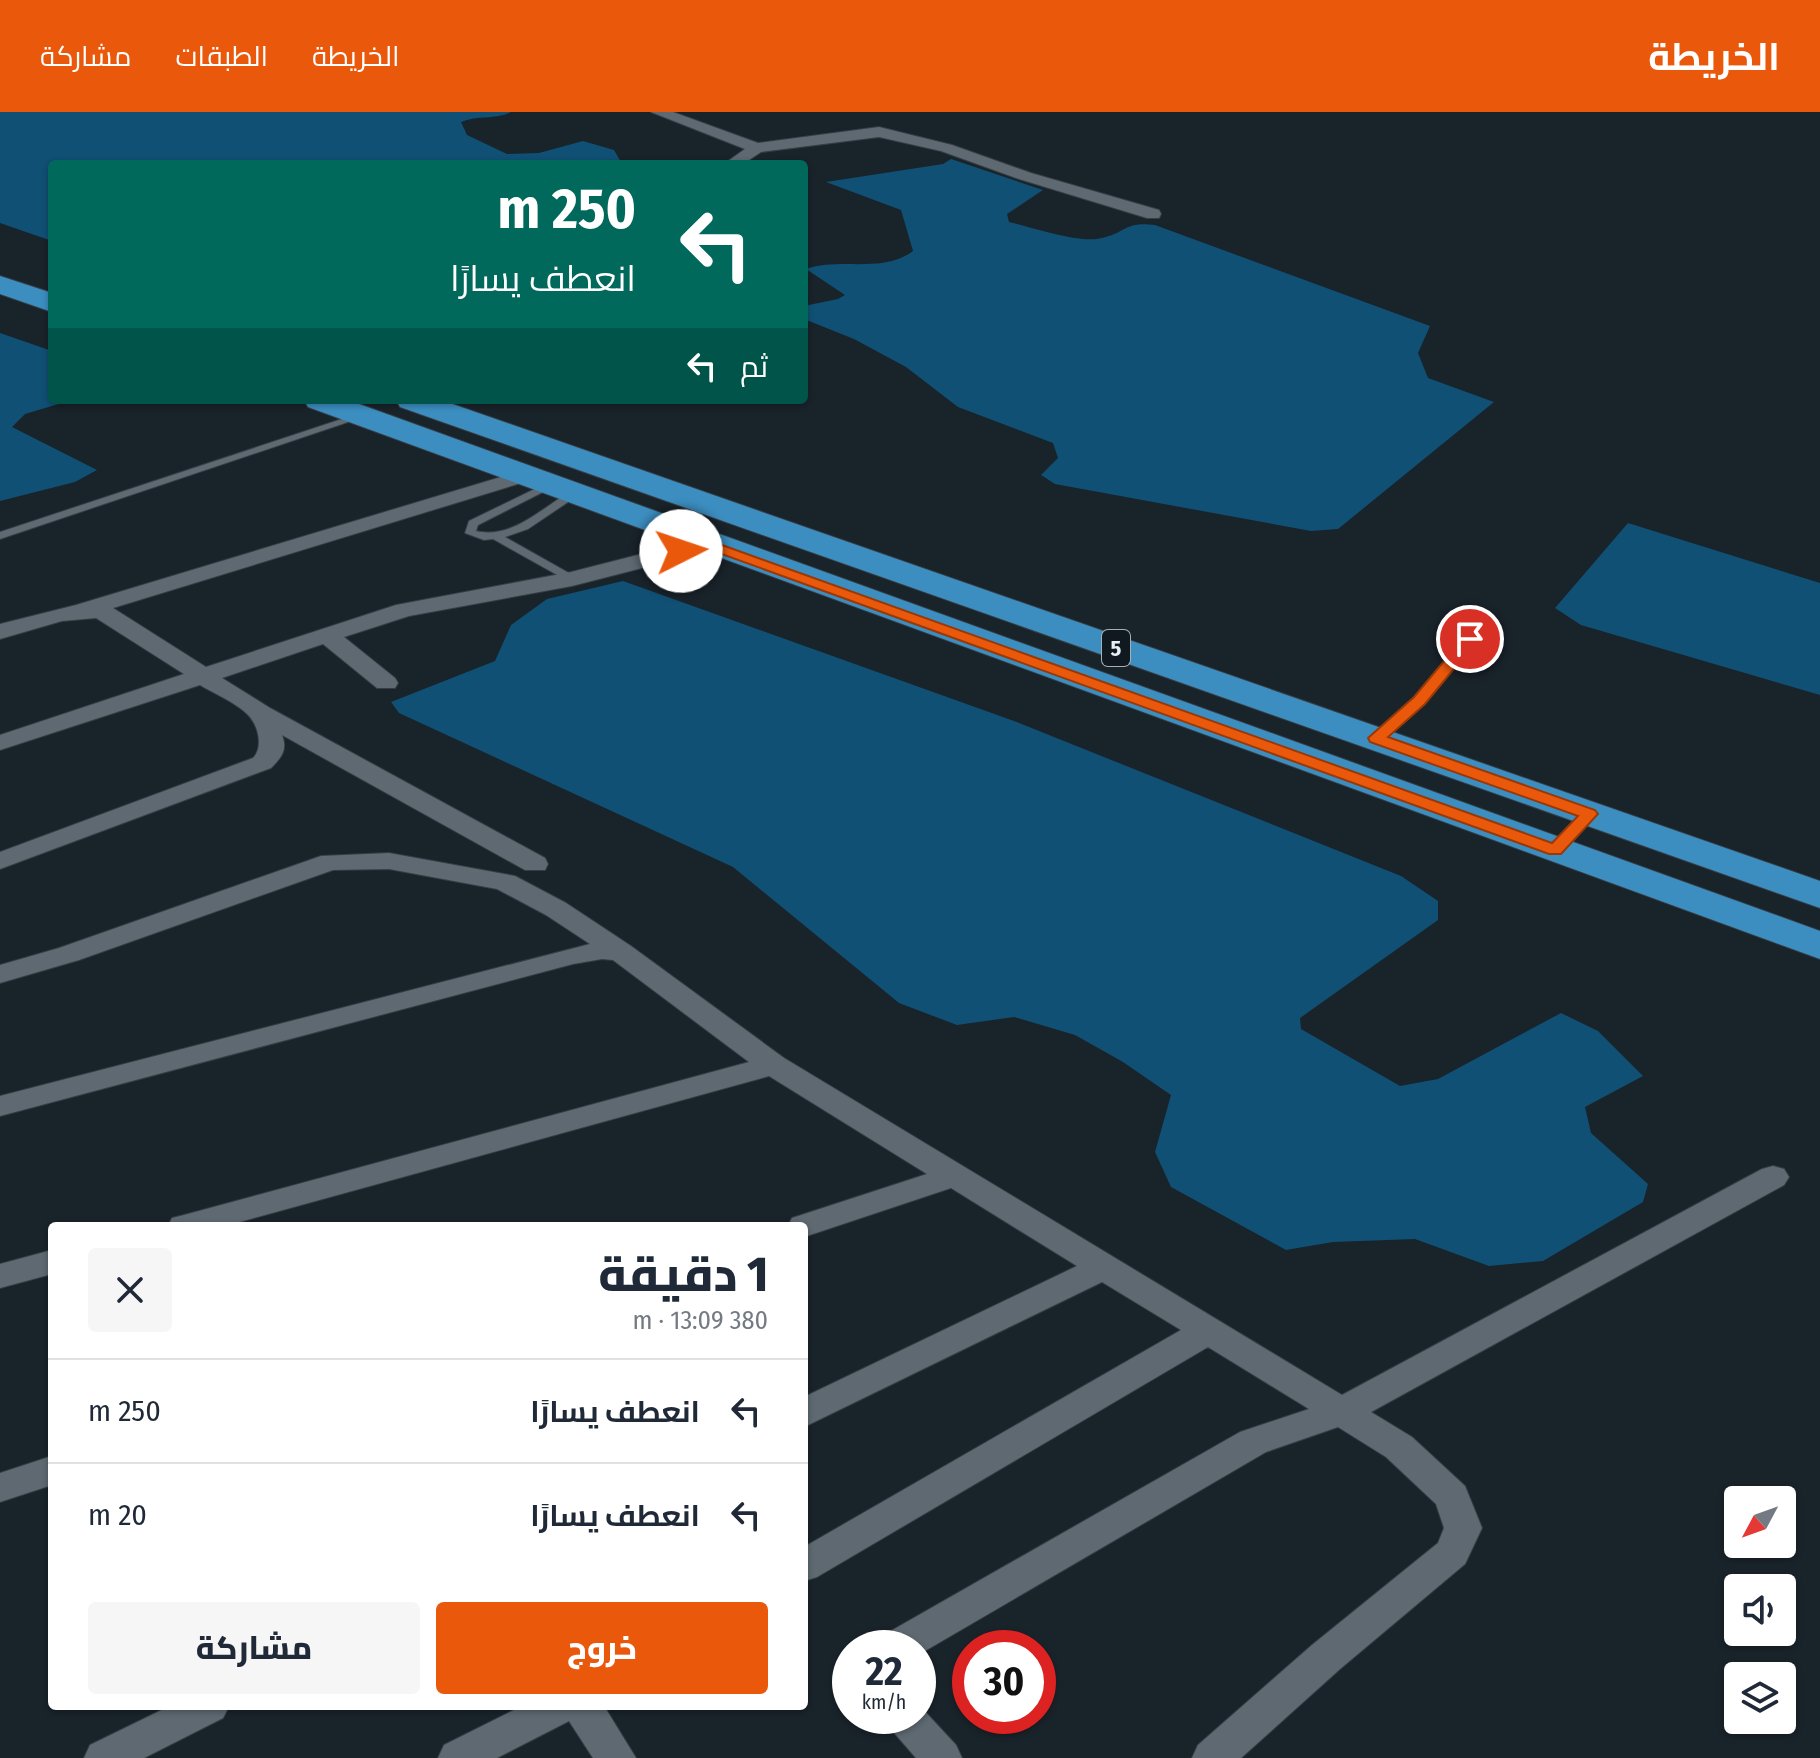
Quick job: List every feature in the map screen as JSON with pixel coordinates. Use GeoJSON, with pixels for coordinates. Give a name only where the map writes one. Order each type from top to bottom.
{"type":"FeatureCollection","features":[{"type":"Feature","properties":{"kind":"highway"},"geometry":{"type":"LineString","coordinates":[[0,284],[48,302]]}},
{"type":"Feature","properties":{"kind":"highway","name":"5"},"geometry":{"type":"LineString","coordinates":[[330,404],[708,544],[1820,946]]}},
{"type":"Feature","properties":{"kind":"highway","name":"5"},"geometry":{"type":"LineString","coordinates":[[422,404],[1820,895]]}},
{"type":"Feature","properties":{"kind":"highway"},"geometry":{"type":"LineString","coordinates":[[1555,850],[1589,814]]}},
{"type":"Feature","properties":{"kind":"street"},"geometry":{"type":"LineString","coordinates":[[659,112],[757,148]]}},
{"type":"Feature","properties":{"kind":"street"},"geometry":{"type":"LineString","coordinates":[[738,160],[757,148],[879,132],[946,148],[1025,176],[1153,214]]}},
{"type":"Feature","properties":{"kind":"street"},"geometry":{"type":"LineString","coordinates":[[0,632],[549,485]]}},
{"type":"Feature","properties":{"kind":"street"},"geometry":{"type":"LineString","coordinates":[[0,743],[404,610],[572,579],[708,544]]}},
{"type":"Feature","properties":{"kind":"street"},"geometry":{"type":"LineString","coordinates":[[82,610],[101,611],[116,619],[261,713],[535,864]]}},
{"type":"Feature","properties":{"kind":"street"},"geometry":{"type":"LineString","coordinates":[[329,637],[386,683]]}},
{"type":"Feature","properties":{"kind":"street"},"geometry":{"type":"LineString","coordinates":[[0,861],[262,763],[271,754],[273,743],[261,713]]}},
{"type":"Feature","properties":{"kind":"street"},"geometry":{"type":"LineString","coordinates":[[0,974],[69,954],[330,862],[389,861],[505,882],[556,909],[621,952],[773,1065],[1399,1447],[1452,1496],[1463,1528],[1452,1553],[1326,1657],[1212,1758]]}},
{"type":"Feature","properties":{"kind":"street"},"geometry":{"type":"LineString","coordinates":[[0,1106],[571,956],[602,950],[621,952]]}},
{"type":"Feature","properties":{"kind":"street"},"geometry":{"type":"LineString","coordinates":[[199,1222],[773,1065]]}},
{"type":"Feature","properties":{"kind":"street"},"geometry":{"type":"LineString","coordinates":[[808,1225],[954,1176]]}},
{"type":"Feature","properties":{"kind":"street"},"geometry":{"type":"LineString","coordinates":[[927,1630],[1253,1442],[1340,1413],[1773,1177]]}},
{"type":"Feature","properties":{"kind":"street"},"geometry":{"type":"LineString","coordinates":[[0,1276],[48,1263]]}},
{"type":"Feature","properties":{"kind":"street"},"geometry":{"type":"LineString","coordinates":[[808,1411],[1103,1267]]}},
{"type":"Feature","properties":{"kind":"street"},"geometry":{"type":"LineString","coordinates":[[808,1564],[1208,1331]]}},
{"type":"Feature","properties":{"kind":"street"},"geometry":{"type":"LineString","coordinates":[[0,1488],[48,1471]]}},
{"type":"Feature","properties":{"kind":"street"},"geometry":{"type":"LineString","coordinates":[[104,1758],[201,1710]]}},
{"type":"Feature","properties":{"kind":"street"},"geometry":{"type":"LineString","coordinates":[[458,1758],[553,1710]]}},
{"type":"Feature","properties":{"kind":"street"},"geometry":{"type":"LineString","coordinates":[[584,1710],[616,1758]]}},
{"type":"Feature","properties":{"kind":"street"},"geometry":{"type":"LineString","coordinates":[[920,1734],[942,1758]]}},
{"type":"Feature","properties":{"kind":"lane"},"geometry":{"type":"LineString","coordinates":[[0,536],[362,415]]}},
{"type":"Feature","properties":{"kind":"lane"},"geometry":{"type":"LineString","coordinates":[[549,485],[515,531],[497,537],[480,537],[470,533],[473,523],[549,485]]}},
{"type":"Feature","properties":{"kind":"lane"},"geometry":{"type":"LineString","coordinates":[[497,537],[572,579]]}},
{"type":"Feature","properties":{"kind":"lane"},"geometry":{"type":"LineString","coordinates":[[1376,738],[1420,701],[1470,639]]}},
{"type":"Feature","properties":{"kind":"shaded area"},"geometry":{"type":"Polygon","coordinates":[[[0,112],[511,112],[461,122],[467,135],[507,154],[539,153],[583,141],[614,150],[620,160],[48,160],[48,240],[0,223],[0,112]]]}},
{"type":"Feature","properties":{"kind":"shaded area"},"geometry":{"type":"Polygon","coordinates":[[[951,159],[1043,190],[1007,214],[1009,222],[1081,239],[1110,236],[1132,226],[1155,225],[1430,326],[1418,353],[1428,378],[1494,402],[1338,529],[1311,531],[1055,484],[1041,475],[1058,458],[1053,443],[958,407],[906,367],[854,339],[808,321],[808,305],[845,295],[808,269],[833,264],[888,262],[913,251],[901,210],[826,182],[943,164],[951,159]]]}},
{"type":"Feature","properties":{"kind":"shaded area"},"geometry":{"type":"Polygon","coordinates":[[[0,333],[48,350],[48,404],[59,404],[25,414],[12,427],[97,470],[75,482],[0,501],[0,333]]]}},
{"type":"Feature","properties":{"kind":"shaded area"},"geometry":{"type":"Polygon","coordinates":[[[1628,523],[1820,583],[1820,695],[1581,625],[1555,608],[1628,523]]]}},
{"type":"Feature","properties":{"kind":"shaded area"},"geometry":{"type":"Polygon","coordinates":[[[623,581],[1014,721],[1401,876],[1438,901],[1438,920],[1300,1018],[1301,1029],[1400,1086],[1438,1079],[1561,1013],[1598,1031],[1643,1076],[1585,1107],[1591,1133],[1648,1184],[1643,1202],[1543,1261],[1489,1266],[1415,1239],[1333,1242],[1286,1250],[1171,1187],[1155,1152],[1171,1095],[1123,1062],[1075,1035],[1014,1017],[957,1025],[899,1003],[733,867],[399,713],[391,702],[495,661],[511,625],[547,599],[623,581]]]}},
{"type":"Feature","properties":{"kind":"route"},"geometry":{"type":"LineString","coordinates":[[681,551],[708,544],[1555,850],[1589,814],[1376,738],[1420,701],[1470,639]]}}]}
